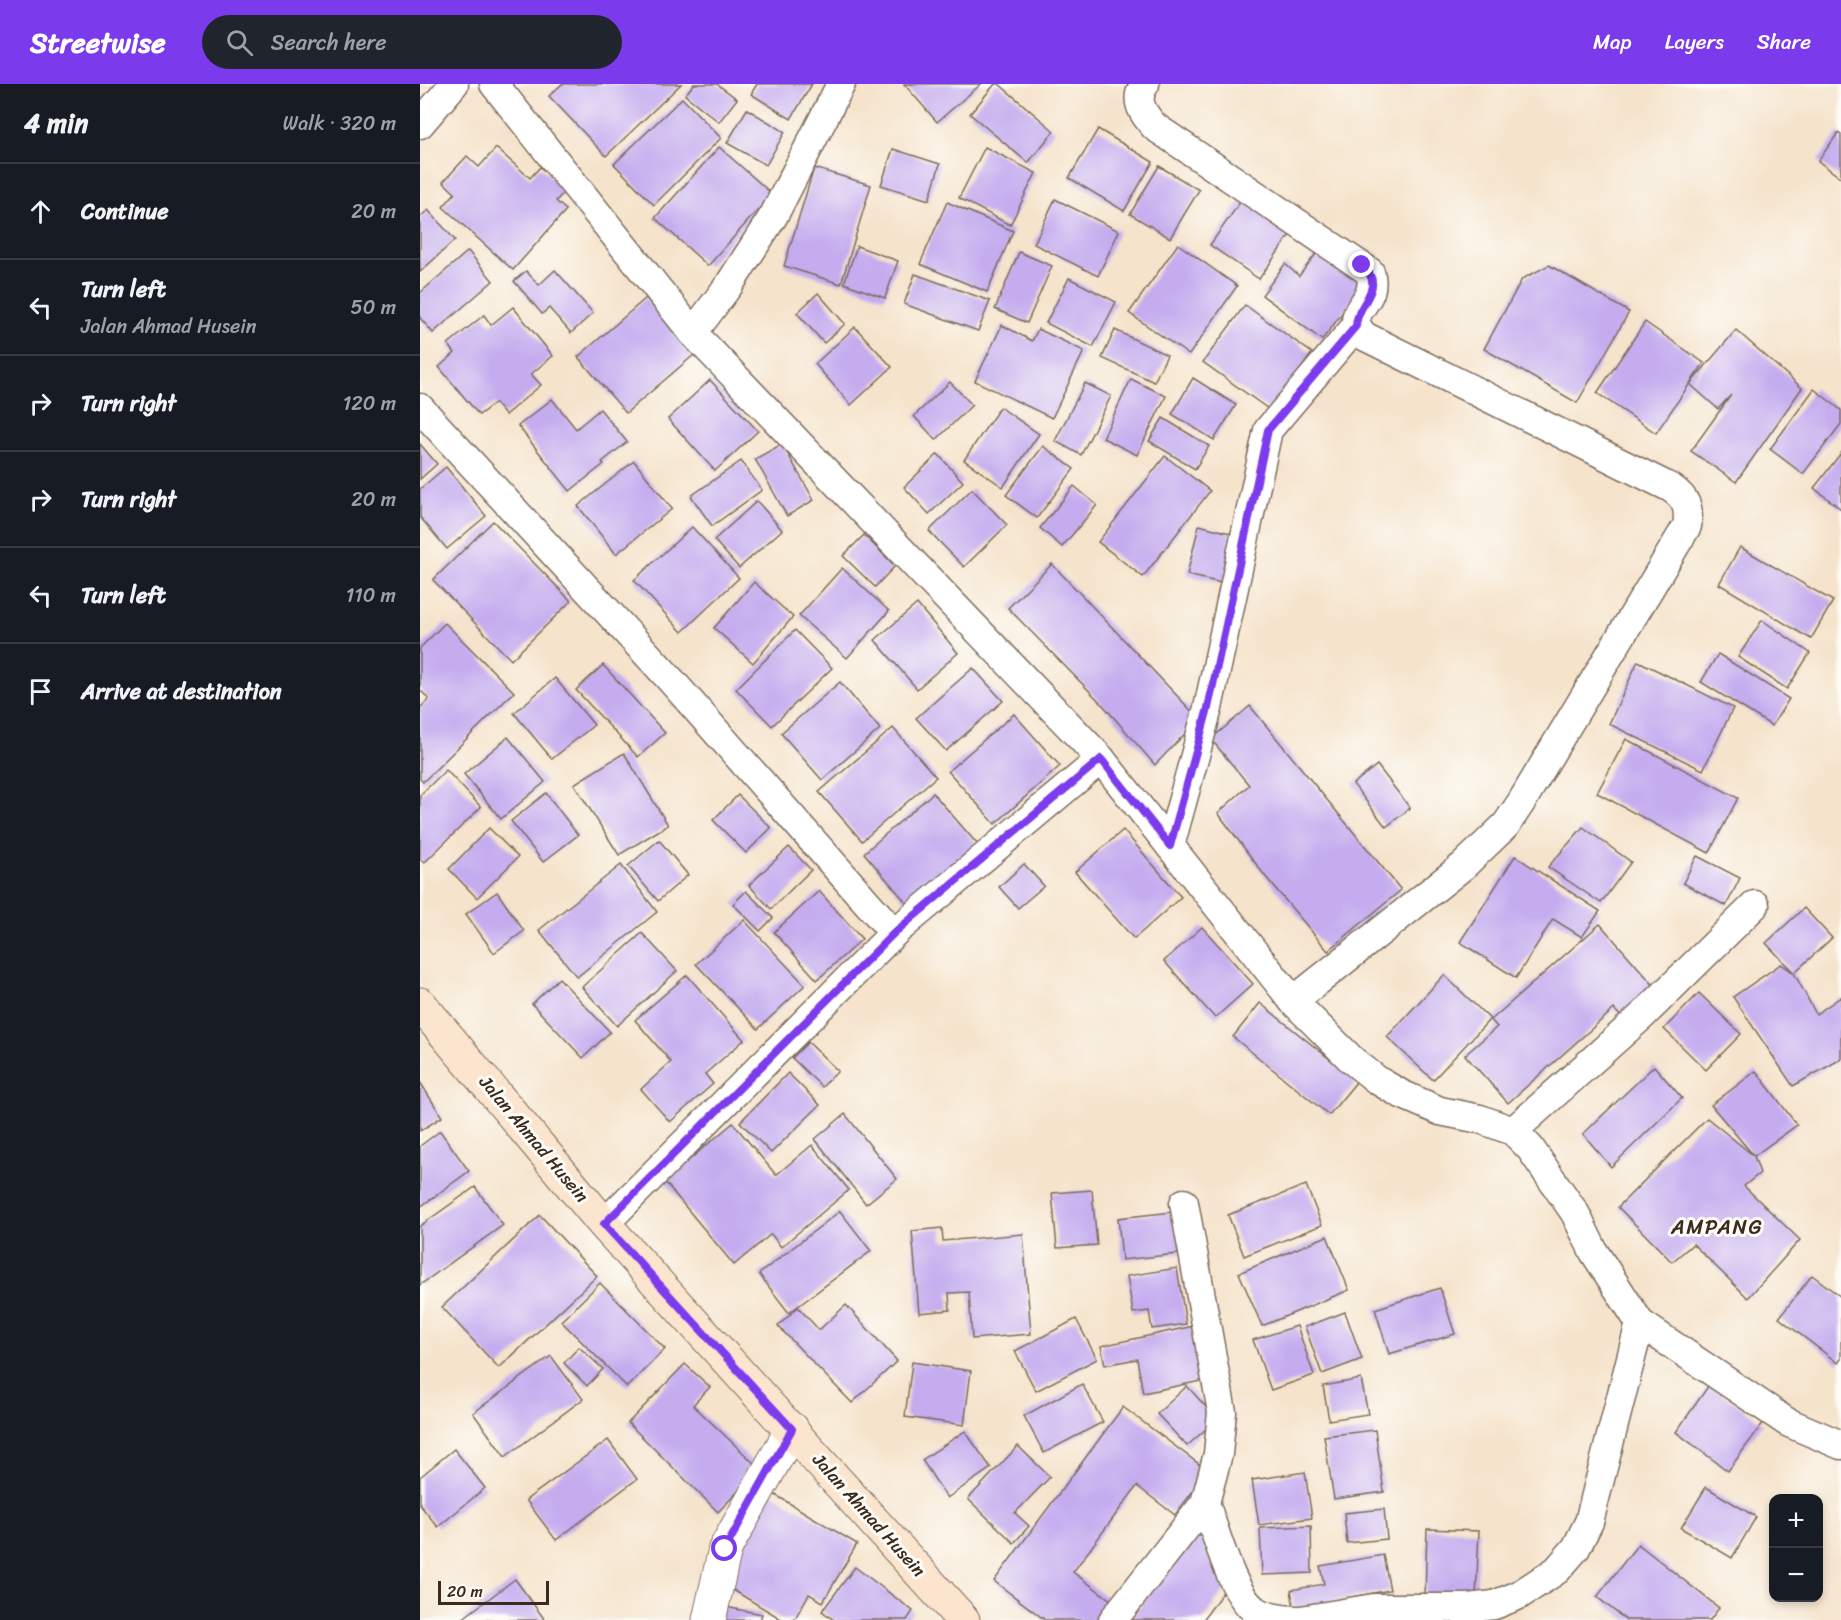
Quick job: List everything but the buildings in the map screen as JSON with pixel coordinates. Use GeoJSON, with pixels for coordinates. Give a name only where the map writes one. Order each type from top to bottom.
{"type":"FeatureCollection","features":[{"type":"Feature","properties":{"kind":"main road","name":"Jalan Ahmad Husein"},"geometry":{"type":"LineString","coordinates":[[420,1004],[604,1224],[963,1620]]}},
{"type":"Feature","properties":{"kind":"street"},"geometry":{"type":"LineString","coordinates":[[420,124],[454,84]]}},
{"type":"Feature","properties":{"kind":"street"},"geometry":{"type":"LineString","coordinates":[[494,84],[693,333],[1101,759],[1293,1001],[1352,1060],[1385,1085],[1440,1111],[1480,1119],[1512,1131],[1530,1149],[1575,1213],[1594,1252],[1640,1323],[1787,1422],[1841,1445]]}},
{"type":"Feature","properties":{"kind":"street"},"geometry":{"type":"LineString","coordinates":[[693,333],[729,285],[774,215],[841,84]]}},
{"type":"Feature","properties":{"kind":"street"},"geometry":{"type":"LineString","coordinates":[[1145,84],[1141,90],[1139,102],[1144,115],[1155,127],[1370,272],[1371,292],[1356,320],[1356,326],[1364,336],[1671,488],[1682,496],[1689,513],[1687,526],[1506,825],[1463,866],[1293,1001]]}},
{"type":"Feature","properties":{"kind":"street"},"geometry":{"type":"LineString","coordinates":[[1170,846],[1208,708],[1268,430],[1356,326]]}},
{"type":"Feature","properties":{"kind":"street"},"geometry":{"type":"LineString","coordinates":[[420,408],[669,678],[894,933]]}},
{"type":"Feature","properties":{"kind":"street"},"geometry":{"type":"LineString","coordinates":[[604,1224],[894,933],[1101,759]]}},
{"type":"Feature","properties":{"kind":"street"},"geometry":{"type":"LineString","coordinates":[[1512,1131],[1642,1016],[1755,905]]}},
{"type":"Feature","properties":{"kind":"street"},"geometry":{"type":"LineString","coordinates":[[1113,1620],[1205,1503],[1218,1454],[1222,1412],[1184,1203]]}},
{"type":"Feature","properties":{"kind":"street"},"geometry":{"type":"LineString","coordinates":[[1301,1620],[1374,1608],[1468,1608],[1494,1605],[1519,1595],[1557,1570],[1576,1548],[1590,1522],[1640,1323]]}},
{"type":"Feature","properties":{"kind":"street"},"geometry":{"type":"LineString","coordinates":[[709,1620],[725,1549],[792,1429]]}},
{"type":"Feature","properties":{"kind":"street"},"geometry":{"type":"LineString","coordinates":[[1205,1503],[1235,1584],[1253,1609],[1276,1619],[1296,1620]]}},
{"type":"Feature","properties":{"kind":"district","name":"AMPANG"},"geometry":{"type":"Point","coordinates":[1717,1227]}},
{"type":"Feature","properties":{"kind":"route"},"geometry":{"type":"LineString","coordinates":[[725,1549],[792,1429],[604,1224],[894,933],[1101,759],[1170,846],[1208,708],[1268,430],[1356,326],[1356,320],[1371,292],[1370,272],[1362,265]]}}]}
